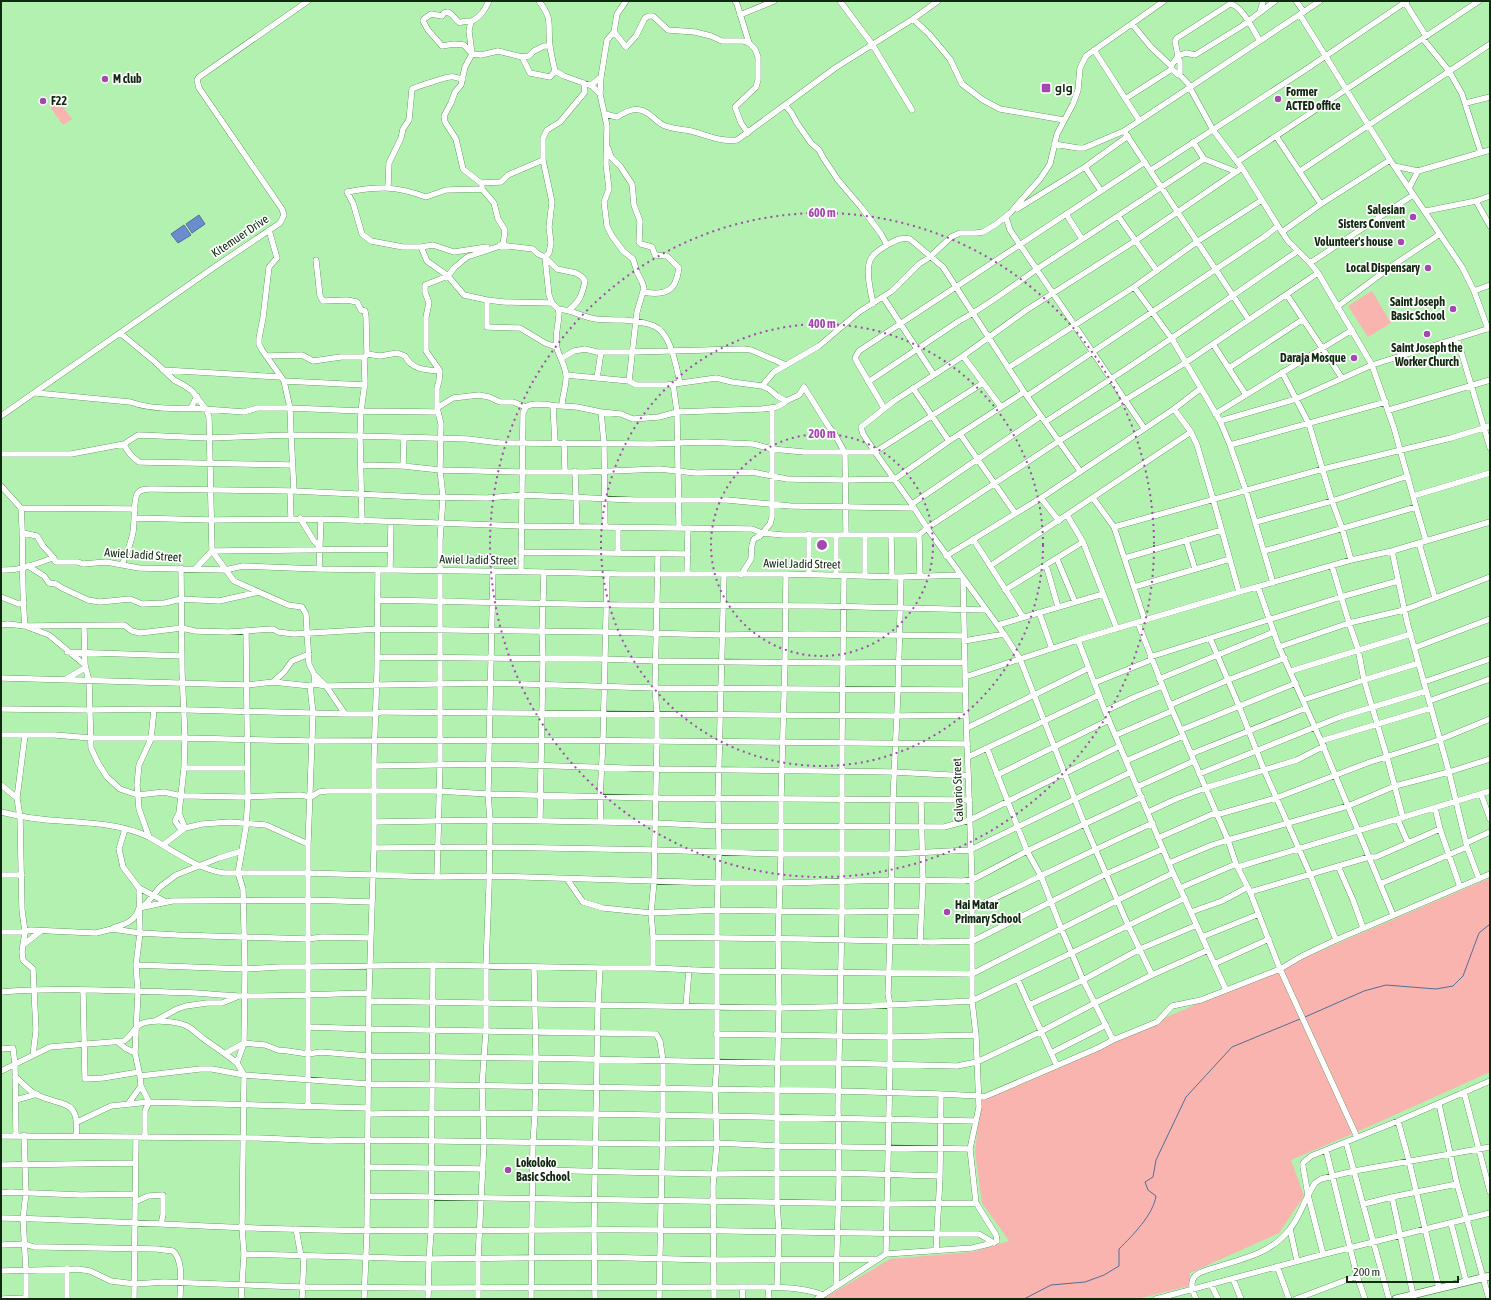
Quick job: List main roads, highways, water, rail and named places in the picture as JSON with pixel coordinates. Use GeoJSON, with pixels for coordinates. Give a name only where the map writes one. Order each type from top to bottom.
{"type":"FeatureCollection","features":[{"type":"Feature","properties":{"kind":"main road"},"geometry":{"type":"LineString","coordinates":[[1396,1299],[1414,1297],[1439,1288],[1487,1276]]}},
{"type":"Feature","properties":{"kind":"water"},"geometry":{"type":"Polygon","coordinates":[[[199,215],[205,224],[192,233],[186,224],[199,215]]]}},
{"type":"Feature","properties":{"kind":"water"},"geometry":{"type":"Polygon","coordinates":[[[184,225],[191,235],[178,243],[171,234],[184,225]]]}},
{"type":"Feature","properties":{"kind":"waterway"},"geometry":{"type":"LineString","coordinates":[[1305,1017],[1364,991],[1386,985],[1436,989],[1453,986],[1463,976],[1479,933],[1490,924]]}},
{"type":"Feature","properties":{"kind":"waterway"},"geometry":{"type":"LineString","coordinates":[[1024,1299],[1051,1285],[1085,1282],[1104,1275],[1119,1266],[1119,1249],[1142,1224],[1154,1203],[1156,1196],[1148,1190],[1145,1182],[1153,1177],[1156,1160],[1186,1097],[1232,1047],[1300,1019]]}},
{"type":"Feature","properties":{"kind":"place","name":"M club"},"geometry":{"type":"Point","coordinates":[105,79]}},
{"type":"Feature","properties":{"kind":"place","name":"واو"},"geometry":{"type":"Point","coordinates":[1046,88]}},
{"type":"Feature","properties":{"kind":"place","name":"Former ACTED office"},"geometry":{"type":"Point","coordinates":[1278,99]}},
{"type":"Feature","properties":{"kind":"place","name":"F22"},"geometry":{"type":"Point","coordinates":[43,101]}},
{"type":"Feature","properties":{"kind":"place","name":"Salesian Sisters Convent"},"geometry":{"type":"Point","coordinates":[1413,217]}},
{"type":"Feature","properties":{"kind":"place","name":"Volunteer's house"},"geometry":{"type":"Point","coordinates":[1401,242]}},
{"type":"Feature","properties":{"kind":"place","name":"Local Dispensary"},"geometry":{"type":"Point","coordinates":[1428,268]}},
{"type":"Feature","properties":{"kind":"place","name":"Saint Joseph Basic School"},"geometry":{"type":"Point","coordinates":[1453,309]}},
{"type":"Feature","properties":{"kind":"place","name":"Saint Joseph the Worker Church"},"geometry":{"type":"Point","coordinates":[1427,334]}},
{"type":"Feature","properties":{"kind":"place","name":"Daraja Mosque"},"geometry":{"type":"Point","coordinates":[1354,358]}},
{"type":"Feature","properties":{"kind":"place","name":"Hai Matar Primary School"},"geometry":{"type":"Point","coordinates":[947,912]}},
{"type":"Feature","properties":{"kind":"place","name":"Lokoloko Basic School"},"geometry":{"type":"Point","coordinates":[508,1170]}}]}
